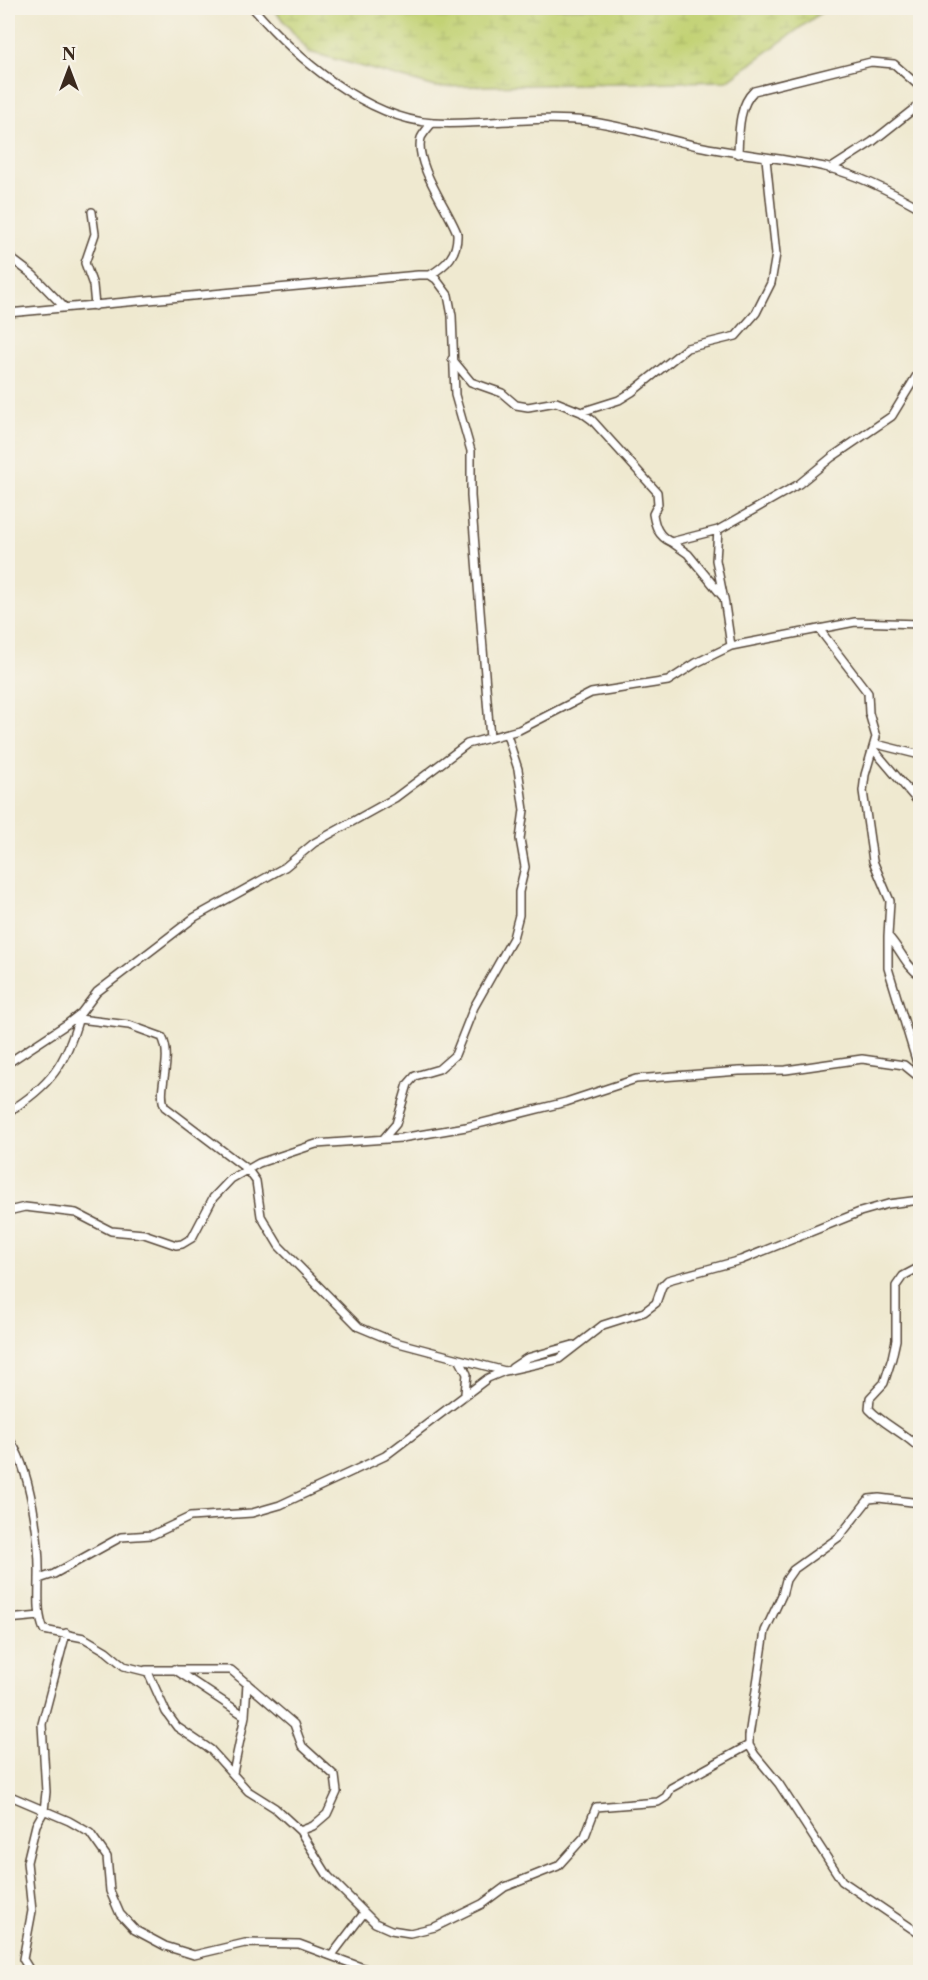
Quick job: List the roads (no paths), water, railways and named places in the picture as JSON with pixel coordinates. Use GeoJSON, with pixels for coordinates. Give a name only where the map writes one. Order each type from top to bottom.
{"type":"FeatureCollection","features":[{"type":"Feature","properties":{"kind":"street"},"geometry":{"type":"LineString","coordinates":[[253,8],[291,49],[324,75],[383,111],[402,118],[432,123],[586,121],[738,154],[830,169],[882,188],[921,208]]}},
{"type":"Feature","properties":{"kind":"street"},"geometry":{"type":"LineString","coordinates":[[738,154],[744,105],[754,91],[871,62],[894,64],[921,87]]}},
{"type":"Feature","properties":{"kind":"street"},"geometry":{"type":"LineString","coordinates":[[830,169],[872,142],[921,104]]}},
{"type":"Feature","properties":{"kind":"street"},"geometry":{"type":"LineString","coordinates":[[8,118],[8,138]]}},
{"type":"Feature","properties":{"kind":"street"},"geometry":{"type":"LineString","coordinates":[[8,314],[64,307],[430,275],[449,262],[456,250],[458,240],[457,232],[433,186],[420,148],[422,136],[432,123]]}},
{"type":"Feature","properties":{"kind":"street"},"geometry":{"type":"LineString","coordinates":[[580,412],[619,400],[687,348],[736,336],[756,313],[771,283],[776,254],[766,159]]}},
{"type":"Feature","properties":{"kind":"street"},"geometry":{"type":"LineString","coordinates":[[92,212],[95,234],[85,263],[93,285],[96,306]]}},
{"type":"Feature","properties":{"kind":"street"},"geometry":{"type":"LineString","coordinates":[[8,256],[33,275],[64,307]]}},
{"type":"Feature","properties":{"kind":"street"},"geometry":{"type":"LineString","coordinates":[[430,275],[448,295],[452,316],[455,395],[471,451],[471,496],[490,738]]}},
{"type":"Feature","properties":{"kind":"street"},"geometry":{"type":"LineString","coordinates":[[452,359],[461,373],[471,382],[502,393],[516,405],[528,407],[556,402],[592,420],[657,492],[658,504],[653,514],[655,526],[665,539],[688,554],[724,598]]}},
{"type":"Feature","properties":{"kind":"street"},"geometry":{"type":"LineString","coordinates":[[671,542],[718,530],[783,494],[887,420],[897,409],[902,396],[921,370]]}},
{"type":"Feature","properties":{"kind":"street"},"geometry":{"type":"LineString","coordinates":[[718,530],[716,560],[731,646]]}},
{"type":"Feature","properties":{"kind":"street"},"geometry":{"type":"LineString","coordinates":[[8,1112],[42,1088],[59,1069],[68,1054],[80,1016],[97,992],[195,916],[285,867],[314,843],[394,798],[467,744],[507,735],[591,693],[668,681],[696,663],[731,646],[855,622],[921,624]]}},
{"type":"Feature","properties":{"kind":"street"},"geometry":{"type":"LineString","coordinates":[[819,629],[868,693],[875,747],[865,775],[863,791],[873,861],[890,901],[888,968],[921,1073]]}},
{"type":"Feature","properties":{"kind":"street"},"geometry":{"type":"LineString","coordinates":[[384,1138],[396,1124],[408,1084],[415,1076],[440,1069],[454,1055],[474,1007],[513,938],[519,915],[519,892],[525,867],[520,840],[524,810],[518,770],[507,735]]}},
{"type":"Feature","properties":{"kind":"street"},"geometry":{"type":"LineString","coordinates":[[875,747],[921,754]]}},
{"type":"Feature","properties":{"kind":"street"},"geometry":{"type":"LineString","coordinates":[[875,747],[921,804]]}},
{"type":"Feature","properties":{"kind":"street"},"geometry":{"type":"LineString","coordinates":[[888,936],[902,952],[910,968],[921,975]]}},
{"type":"Feature","properties":{"kind":"street"},"geometry":{"type":"LineString","coordinates":[[8,1063],[80,1016],[129,1025],[162,1037],[166,1052],[166,1078],[162,1099],[165,1107],[248,1170],[256,1181],[261,1216],[279,1246],[359,1327],[396,1342],[508,1370]]}},
{"type":"Feature","properties":{"kind":"street"},"geometry":{"type":"LineString","coordinates":[[8,1211],[25,1207],[76,1213],[111,1231],[144,1234],[176,1245],[192,1238],[220,1188],[259,1163],[316,1144],[401,1138],[487,1122],[566,1102],[636,1079],[739,1071],[786,1070],[862,1059],[904,1065],[921,1078]]}},
{"type":"Feature","properties":{"kind":"street"},"geometry":{"type":"LineString","coordinates":[[39,1579],[54,1574],[121,1537],[152,1535],[190,1517],[252,1513],[280,1505],[385,1456],[465,1394],[508,1370],[559,1359],[573,1345],[613,1320],[645,1312],[656,1303],[662,1286],[668,1280],[741,1260],[860,1212],[888,1204],[921,1200]]}},
{"type":"Feature","properties":{"kind":"street"},"geometry":{"type":"LineString","coordinates":[[921,1267],[903,1276],[896,1286],[896,1340],[892,1358],[884,1383],[870,1398],[870,1409],[879,1419],[900,1430],[921,1449]]}},
{"type":"Feature","properties":{"kind":"street"},"geometry":{"type":"LineString","coordinates":[[459,1359],[467,1374],[465,1394]]}},
{"type":"Feature","properties":{"kind":"street"},"geometry":{"type":"LineString","coordinates":[[8,1438],[14,1447],[33,1507],[40,1616],[44,1630],[66,1633],[96,1645],[124,1666],[146,1670],[231,1670],[294,1724],[302,1746],[331,1772],[337,1782],[337,1792],[327,1814],[314,1826],[300,1831]]}},
{"type":"Feature","properties":{"kind":"street"},"geometry":{"type":"LineString","coordinates":[[921,1503],[869,1499],[839,1537],[793,1570],[765,1631],[749,1745],[779,1784],[842,1881],[921,1934]]}},
{"type":"Feature","properties":{"kind":"street"},"geometry":{"type":"LineString","coordinates":[[8,1619],[40,1616]]}},
{"type":"Feature","properties":{"kind":"street"},"geometry":{"type":"LineString","coordinates":[[31,1972],[23,1959],[32,1911],[27,1862],[36,1825],[44,1811],[47,1776],[42,1724],[66,1633]]}},
{"type":"Feature","properties":{"kind":"street"},"geometry":{"type":"LineString","coordinates":[[174,1669],[244,1716]]}},
{"type":"Feature","properties":{"kind":"street"},"geometry":{"type":"LineString","coordinates":[[146,1670],[150,1674],[166,1712],[177,1727],[211,1750],[248,1791],[275,1808],[300,1831],[328,1876],[364,1913],[375,1923],[401,1933],[410,1934],[435,1927],[474,1909],[512,1884],[564,1863],[585,1836],[596,1807],[658,1802],[666,1797],[671,1788],[679,1786],[749,1745]]}},
{"type":"Feature","properties":{"kind":"street"},"geometry":{"type":"LineString","coordinates":[[234,1773],[247,1683]]}},
{"type":"Feature","properties":{"kind":"street"},"geometry":{"type":"LineString","coordinates":[[8,1795],[69,1821],[94,1838],[107,1857],[110,1891],[116,1908],[127,1924],[146,1937],[188,1955],[233,1945],[265,1942],[299,1944],[374,1972]]}},
{"type":"Feature","properties":{"kind":"street"},"geometry":{"type":"LineString","coordinates":[[332,1955],[364,1913]]}}]}
